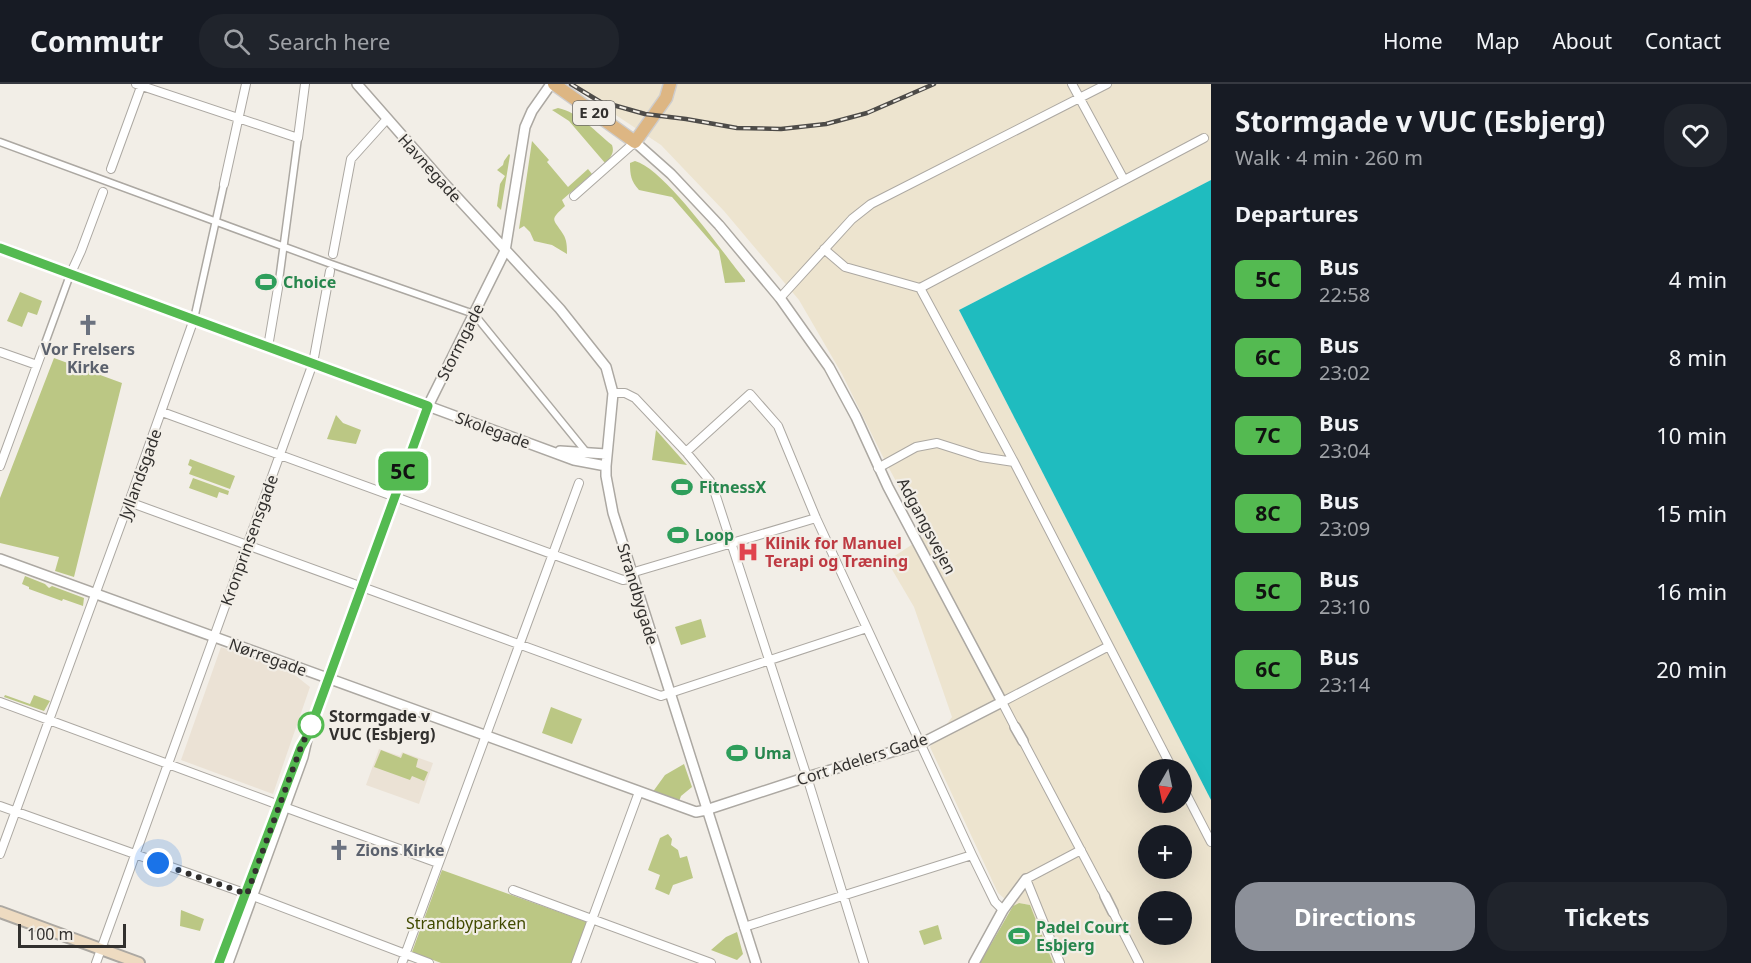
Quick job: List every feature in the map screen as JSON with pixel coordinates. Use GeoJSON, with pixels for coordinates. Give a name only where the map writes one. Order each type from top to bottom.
{"type":"FeatureCollection","features":[{"type":"Feature","properties":{"kind":"main road","name":"Adgangsvejen"},"geometry":{"type":"LineString","coordinates":[[553,84],[635,142]]}},
{"type":"Feature","properties":{"kind":"main road"},"geometry":{"type":"LineString","coordinates":[[635,142],[666,98],[670,84]]}},
{"type":"Feature","properties":{"kind":"main road"},"geometry":{"type":"LineString","coordinates":[[0,912],[139,963]]}},
{"type":"Feature","properties":{"kind":"street","name":"Jyllandsgade"},"geometry":{"type":"LineString","coordinates":[[0,854],[194,320],[246,84]]}},
{"type":"Feature","properties":{"kind":"street"},"geometry":{"type":"LineString","coordinates":[[268,347],[305,84]]}},
{"type":"Feature","properties":{"kind":"street","name":"Havnegade"},"geometry":{"type":"LineString","coordinates":[[357,84],[505,251]]}},
{"type":"Feature","properties":{"kind":"street","name":"Stormgade"},"geometry":{"type":"LineString","coordinates":[[228,963],[250,895],[282,806],[303,757],[308,735],[428,406],[505,251],[525,127],[532,111],[553,84]]}},
{"type":"Feature","properties":{"kind":"street"},"geometry":{"type":"LineString","coordinates":[[1072,84],[1124,180]]}},
{"type":"Feature","properties":{"kind":"street"},"geometry":{"type":"LineString","coordinates":[[780,298],[852,219],[871,204],[1107,84]]}},
{"type":"Feature","properties":{"kind":"street"},"geometry":{"type":"LineString","coordinates":[[0,466],[70,274],[103,192],[140,85],[298,138]]}},
{"type":"Feature","properties":{"kind":"street","name":"Kronprinsensgade"},"geometry":{"type":"LineString","coordinates":[[96,963],[313,363],[351,159],[387,119]]}},
{"type":"Feature","properties":{"kind":"street"},"geometry":{"type":"LineString","coordinates":[[824,249],[845,267],[920,288],[1204,138]]}},
{"type":"Feature","properties":{"kind":"street"},"geometry":{"type":"LineString","coordinates":[[0,142],[284,246],[330,267],[474,314],[588,454]]}},
{"type":"Feature","properties":{"kind":"street"},"geometry":{"type":"LineString","coordinates":[[574,196],[635,142]]}},
{"type":"Feature","properties":{"kind":"street","name":"Adgangsvejen"},"geometry":{"type":"LineString","coordinates":[[635,142],[697,201],[780,298],[829,367],[856,417],[878,468],[1139,963]]}},
{"type":"Feature","properties":{"kind":"street","name":"Skolegade"},"geometry":{"type":"LineString","coordinates":[[0,248],[573,460],[606,466]]}},
{"type":"Feature","properties":{"kind":"street","name":"Strandbygade"},"geometry":{"type":"LineString","coordinates":[[505,251],[560,309],[606,367],[613,393],[606,454],[606,476],[613,513],[756,963]]}},
{"type":"Feature","properties":{"kind":"street"},"geometry":{"type":"LineString","coordinates":[[920,288],[1014,462],[1167,759]]}},
{"type":"Feature","properties":{"kind":"street"},"geometry":{"type":"LineString","coordinates":[[0,352],[37,365]]}},
{"type":"Feature","properties":{"kind":"street"},"geometry":{"type":"LineString","coordinates":[[613,393],[625,393],[635,398],[710,481],[807,777],[864,963]]}},
{"type":"Feature","properties":{"kind":"street"},"geometry":{"type":"LineString","coordinates":[[686,452],[750,394],[778,426],[816,518],[972,855],[995,902],[1003,910]]}},
{"type":"Feature","properties":{"kind":"street"},"geometry":{"type":"LineString","coordinates":[[162,412],[623,580],[632,575],[816,518]]}},
{"type":"Feature","properties":{"kind":"street"},"geometry":{"type":"LineString","coordinates":[[878,468],[916,447],[937,443],[981,458],[1014,462]]}},
{"type":"Feature","properties":{"kind":"street","name":"Skolegade"},"geometry":{"type":"LineString","coordinates":[[546,449],[606,454]]}},
{"type":"Feature","properties":{"kind":"street"},"geometry":{"type":"LineString","coordinates":[[402,963],[579,483]]}},
{"type":"Feature","properties":{"kind":"street"},"geometry":{"type":"LineString","coordinates":[[129,502],[656,694],[670,694],[867,628]]}},
{"type":"Feature","properties":{"kind":"street","name":"Nørregade"},"geometry":{"type":"LineString","coordinates":[[0,559],[683,809],[696,812],[706,810]]}},
{"type":"Feature","properties":{"kind":"street","name":"Cort Adelers Gade"},"geometry":{"type":"LineString","coordinates":[[706,810],[922,743],[1109,646]]}},
{"type":"Feature","properties":{"kind":"street"},"geometry":{"type":"LineString","coordinates":[[0,702],[438,863]]}},
{"type":"Feature","properties":{"kind":"street"},"geometry":{"type":"LineString","coordinates":[[576,963],[639,792]]}},
{"type":"Feature","properties":{"kind":"street"},"geometry":{"type":"LineString","coordinates":[[1192,805],[1211,842]]}},
{"type":"Feature","properties":{"kind":"street"},"geometry":{"type":"LineString","coordinates":[[0,806],[250,895],[429,963]]}},
{"type":"Feature","properties":{"kind":"street"},"geometry":{"type":"LineString","coordinates":[[974,963],[1003,910],[1026,879],[1081,850]]}},
{"type":"Feature","properties":{"kind":"street"},"geometry":{"type":"LineString","coordinates":[[744,927],[972,855]]}},
{"type":"Feature","properties":{"kind":"street"},"geometry":{"type":"LineString","coordinates":[[1026,879],[1060,963]]}},
{"type":"Feature","properties":{"kind":"street"},"geometry":{"type":"LineString","coordinates":[[513,890],[711,963]]}},
{"type":"Feature","properties":{"kind":"street","name":"Stormgade"},"geometry":{"type":"LineString","coordinates":[[219,963],[250,895]]}},
{"type":"Feature","properties":{"kind":"shaded area"},"geometry":{"type":"Polygon","coordinates":[[[569,84],[1211,84],[1211,180],[959,310],[1190,759],[1138,759],[1138,813],[1192,813],[1192,763],[1211,800],[1211,963],[1053,963],[1030,905],[1019,903],[1013,906],[998,893],[930,747],[952,717],[914,607],[887,561],[925,536],[842,374],[799,300],[724,211],[661,145],[569,84]]]}},
{"type":"Feature","properties":{"kind":"shaded area"},"geometry":{"type":"Polygon","coordinates":[[[221,647],[291,672],[310,687],[273,794],[181,760],[221,647]]]}},
{"type":"Feature","properties":{"kind":"shaded area"},"geometry":{"type":"Polygon","coordinates":[[[379,749],[400,756],[402,752],[433,763],[419,804],[366,785],[379,749]]]}},
{"type":"Feature","properties":{"kind":"green space"},"geometry":{"type":"Polygon","coordinates":[[[558,108],[580,118],[612,145],[612,153],[605,163],[569,121],[552,110],[558,108]]]}},
{"type":"Feature","properties":{"kind":"green space"},"geometry":{"type":"Polygon","coordinates":[[[532,141],[568,187],[588,169],[592,174],[562,200],[565,206],[554,220],[565,239],[567,254],[552,245],[534,241],[524,226],[519,229],[532,141]]]}},
{"type":"Feature","properties":{"kind":"green space"},"geometry":{"type":"Polygon","coordinates":[[[509,154],[501,210],[497,206],[500,184],[505,176],[497,170],[509,154]]]}},
{"type":"Feature","properties":{"kind":"green space"},"geometry":{"type":"Polygon","coordinates":[[[635,161],[662,179],[677,195],[745,282],[725,283],[719,251],[672,197],[639,190],[631,174],[630,163],[635,161]]]}},
{"type":"Feature","properties":{"kind":"green space"},"geometry":{"type":"Polygon","coordinates":[[[20,292],[42,301],[37,315],[28,312],[22,327],[7,321],[20,292]]]}},
{"type":"Feature","properties":{"kind":"green space"},"geometry":{"type":"Polygon","coordinates":[[[54,358],[122,383],[74,577],[55,571],[59,557],[0,543],[0,498],[54,358]]]}},
{"type":"Feature","properties":{"kind":"green space"},"geometry":{"type":"Polygon","coordinates":[[[336,415],[343,423],[361,430],[356,444],[327,439],[336,415]]]}},
{"type":"Feature","properties":{"kind":"green space"},"geometry":{"type":"Polygon","coordinates":[[[656,430],[687,465],[652,460],[656,430]]]}},
{"type":"Feature","properties":{"kind":"green space"},"geometry":{"type":"Polygon","coordinates":[[[190,459],[235,476],[230,489],[189,474],[192,467],[188,465],[190,459]]]}},
{"type":"Feature","properties":{"kind":"green space"},"geometry":{"type":"Polygon","coordinates":[[[193,478],[229,491],[228,495],[219,492],[217,498],[189,488],[193,478]]]}},
{"type":"Feature","properties":{"kind":"green space"},"geometry":{"type":"Polygon","coordinates":[[[25,576],[49,588],[52,586],[84,598],[83,606],[29,589],[22,584],[25,576]]]}},
{"type":"Feature","properties":{"kind":"green space"},"geometry":{"type":"Polygon","coordinates":[[[701,619],[706,637],[681,645],[675,627],[701,619]]]}},
{"type":"Feature","properties":{"kind":"green space"},"geometry":{"type":"Polygon","coordinates":[[[5,695],[30,704],[34,695],[50,701],[44,711],[4,697],[5,695]]]}},
{"type":"Feature","properties":{"kind":"green space"},"geometry":{"type":"Polygon","coordinates":[[[551,707],[582,719],[572,744],[542,733],[551,707]]]}},
{"type":"Feature","properties":{"kind":"green space"},"geometry":{"type":"Polygon","coordinates":[[[381,750],[401,758],[403,753],[418,759],[416,767],[428,772],[424,781],[412,776],[410,780],[374,767],[381,750]]]}},
{"type":"Feature","properties":{"kind":"green space"},"geometry":{"type":"Polygon","coordinates":[[[684,764],[692,787],[681,796],[678,804],[652,793],[665,775],[684,764]]]}},
{"type":"Feature","properties":{"kind":"green space"},"geometry":{"type":"Polygon","coordinates":[[[668,834],[672,839],[671,845],[678,850],[680,858],[687,856],[693,878],[673,885],[669,895],[655,889],[660,875],[648,870],[660,838],[668,834]]]}},
{"type":"Feature","properties":{"kind":"green space","name":"Strandbyparken"},"geometry":{"type":"Polygon","coordinates":[[[442,870],[587,922],[572,963],[441,963],[412,952],[442,870]]]}},
{"type":"Feature","properties":{"kind":"green space","name":"Padel Court Esbjerg"},"geometry":{"type":"Polygon","coordinates":[[[1019,903],[1030,905],[1053,963],[980,963],[1013,906],[1019,903]]]}},
{"type":"Feature","properties":{"kind":"green space"},"geometry":{"type":"Polygon","coordinates":[[[181,910],[204,919],[200,931],[180,926],[181,910]]]}},
{"type":"Feature","properties":{"kind":"green space"},"geometry":{"type":"Polygon","coordinates":[[[938,925],[942,939],[924,945],[919,931],[938,925]]]}},
{"type":"Feature","properties":{"kind":"green space"},"geometry":{"type":"Polygon","coordinates":[[[737,932],[743,954],[737,960],[711,950],[726,937],[737,932]]]}},
{"type":"Feature","properties":{"kind":"water"},"geometry":{"type":"Polygon","coordinates":[[[1211,180],[1211,800],[1192,759],[1190,759],[959,310],[1211,180]]]}},
{"type":"Feature","properties":{"kind":"railway"},"geometry":{"type":"LineString","coordinates":[[571,84],[612,109]]}},
{"type":"Feature","properties":{"kind":"railway"},"geometry":{"type":"LineString","coordinates":[[606,103],[645,114],[737,128],[781,129],[826,124],[867,113],[934,84]]}},
{"type":"Feature","properties":{"kind":"bus line","name":"5C"},"geometry":{"type":"LineString","coordinates":[[0,248],[428,406],[308,735],[301,747],[219,963]]}},
{"type":"Feature","properties":{"kind":"place","name":"Choice"},"geometry":{"type":"Point","coordinates":[266,282]}},
{"type":"Feature","properties":{"kind":"place","name":"Vor Frelsers Kirke"},"geometry":{"type":"Point","coordinates":[88,325]}},
{"type":"Feature","properties":{"kind":"place","name":"FitnessX"},"geometry":{"type":"Point","coordinates":[682,487]}},
{"type":"Feature","properties":{"kind":"place","name":"Loop"},"geometry":{"type":"Point","coordinates":[678,535]}},
{"type":"Feature","properties":{"kind":"place","name":"Klinik for Manuel Terapi og Træning"},"geometry":{"type":"Point","coordinates":[748,552]}},
{"type":"Feature","properties":{"kind":"place","name":"Stormgade v VUC (Esbjerg)"},"geometry":{"type":"Point","coordinates":[311,725]}},
{"type":"Feature","properties":{"kind":"place","name":"Uma"},"geometry":{"type":"Point","coordinates":[737,753]}},
{"type":"Feature","properties":{"kind":"place","name":"Zions Kirke"},"geometry":{"type":"Point","coordinates":[339,850]}},
{"type":"Feature","properties":{"kind":"place","name":"Padel Court Esbjerg"},"geometry":{"type":"Point","coordinates":[1019,936]}},
{"type":"Feature","properties":{"kind":"route"},"geometry":{"type":"LineString","coordinates":[[158,863],[247,894],[311,725]]}}]}
